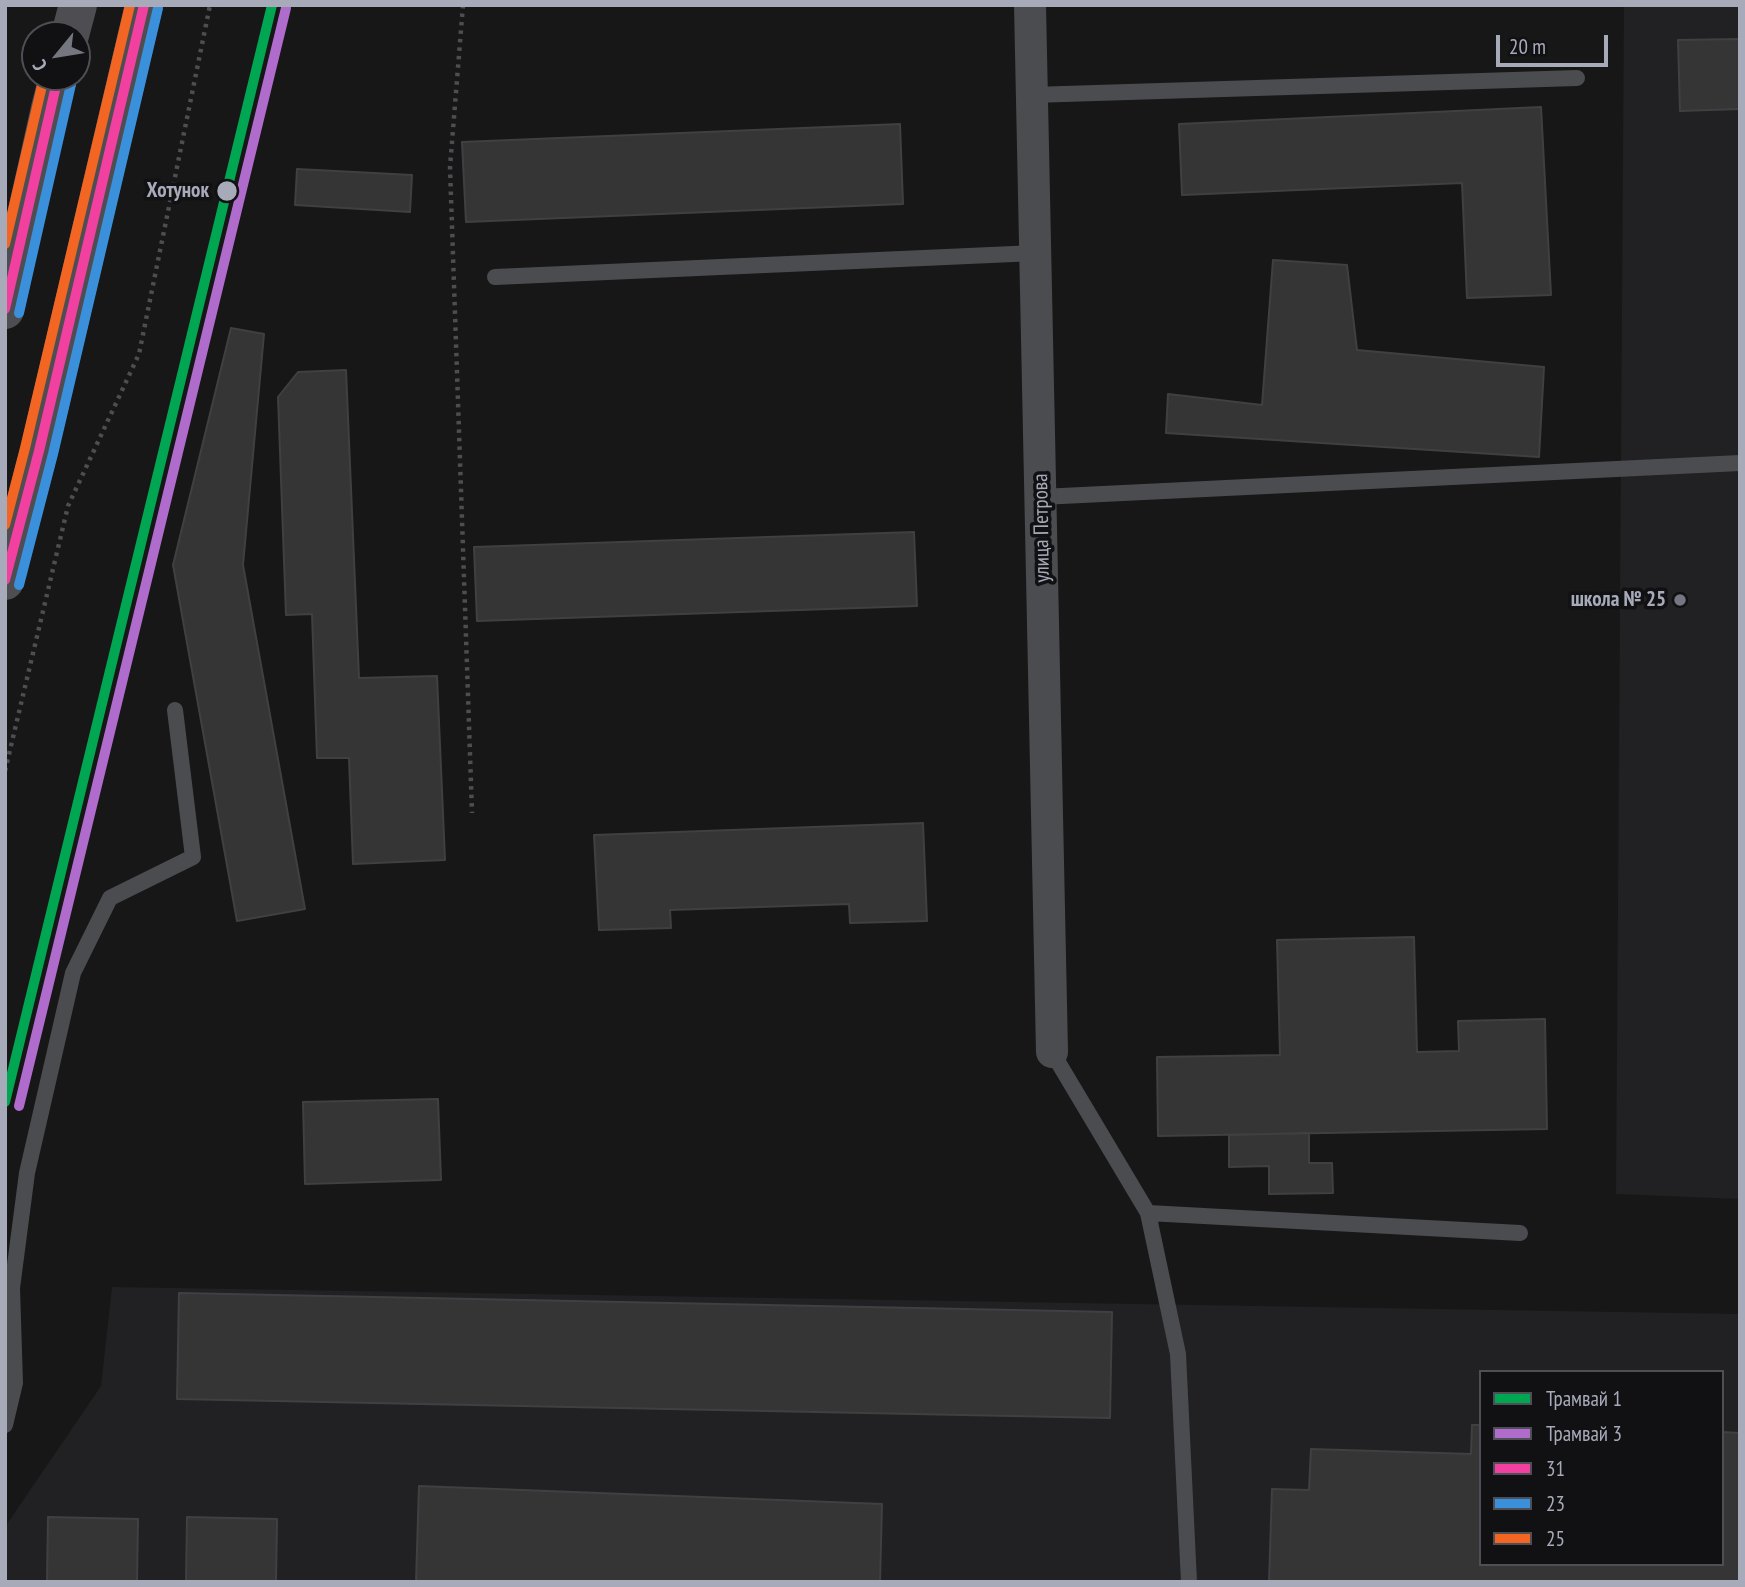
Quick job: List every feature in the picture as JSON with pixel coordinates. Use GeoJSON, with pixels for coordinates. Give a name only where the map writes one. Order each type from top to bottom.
{"type":"FeatureCollection","features":[{"type":"Feature","properties":{"kind":"main road"},"geometry":{"type":"LineString","coordinates":[[5,581],[39,451],[144,5]]}},
{"type":"Feature","properties":{"kind":"main road"},"geometry":{"type":"LineString","coordinates":[[5,310],[54,91]]}},
{"type":"Feature","properties":{"kind":"street","name":"улица Петрова"},"geometry":{"type":"LineString","coordinates":[[1030,5],[1052,1052]]}},
{"type":"Feature","properties":{"kind":"lane"},"geometry":{"type":"LineString","coordinates":[[1032,95],[1577,78]]}},
{"type":"Feature","properties":{"kind":"lane"},"geometry":{"type":"LineString","coordinates":[[495,277],[1036,253]]}},
{"type":"Feature","properties":{"kind":"lane"},"geometry":{"type":"LineString","coordinates":[[1041,497],[1740,463]]}},
{"type":"Feature","properties":{"kind":"lane"},"geometry":{"type":"LineString","coordinates":[[5,1425],[15,1383],[12,1288],[27,1173],[73,972],[110,898],[193,857],[175,710]]}},
{"type":"Feature","properties":{"kind":"lane"},"geometry":{"type":"LineString","coordinates":[[1052,1052],[1148,1213],[1178,1354],[1189,1582]]}},
{"type":"Feature","properties":{"kind":"lane"},"geometry":{"type":"LineString","coordinates":[[1148,1213],[1520,1233]]}},
{"type":"Feature","properties":{"kind":"path"},"geometry":{"type":"LineString","coordinates":[[5,771],[68,506],[139,354],[210,5]]}},
{"type":"Feature","properties":{"kind":"path"},"geometry":{"type":"LineString","coordinates":[[463,5],[450,167],[472,813]]}},
{"type":"Feature","properties":{"kind":"shaded area","name":"школа № 25"},"geometry":{"type":"Polygon","coordinates":[[[1624,5],[1740,5],[1740,1199],[1616,1194],[1624,5]]]}},
{"type":"Feature","properties":{"kind":"shaded area"},"geometry":{"type":"Polygon","coordinates":[[[112,1287],[1740,1314],[1740,1582],[5,1582],[5,1527],[101,1386],[112,1287]]]}},
{"type":"Feature","properties":{"kind":"building"},"geometry":{"type":"Polygon","coordinates":[[[1740,39],[1740,109],[1680,111],[1678,40],[1740,39]]]}},
{"type":"Feature","properties":{"kind":"building"},"geometry":{"type":"Polygon","coordinates":[[[1541,107],[1551,295],[1467,298],[1462,183],[1182,195],[1179,124],[1541,107]]]}},
{"type":"Feature","properties":{"kind":"building"},"geometry":{"type":"Polygon","coordinates":[[[900,124],[903,204],[466,222],[462,142],[900,124]]]}},
{"type":"Feature","properties":{"kind":"building"},"geometry":{"type":"Polygon","coordinates":[[[297,169],[412,175],[410,212],[295,205],[297,169]]]}},
{"type":"Feature","properties":{"kind":"building"},"geometry":{"type":"Polygon","coordinates":[[[1273,260],[1347,265],[1357,350],[1544,367],[1539,457],[1166,433],[1168,394],[1262,405],[1273,260]]]}},
{"type":"Feature","properties":{"kind":"building"},"geometry":{"type":"Polygon","coordinates":[[[231,328],[264,334],[243,565],[305,909],[237,921],[173,565],[231,328]]]}},
{"type":"Feature","properties":{"kind":"building"},"geometry":{"type":"Polygon","coordinates":[[[346,370],[359,678],[437,676],[445,860],[353,864],[349,758],[317,758],[312,614],[286,615],[278,397],[298,372],[346,370]]]}},
{"type":"Feature","properties":{"kind":"building"},"geometry":{"type":"Polygon","coordinates":[[[914,532],[917,606],[477,621],[474,547],[914,532]]]}},
{"type":"Feature","properties":{"kind":"building"},"geometry":{"type":"Polygon","coordinates":[[[923,823],[927,921],[850,923],[849,904],[670,910],[671,928],[599,930],[594,835],[923,823]]]}},
{"type":"Feature","properties":{"kind":"building"},"geometry":{"type":"Polygon","coordinates":[[[1414,937],[1417,1052],[1459,1051],[1458,1021],[1545,1019],[1547,1129],[1158,1136],[1157,1057],[1280,1055],[1277,940],[1414,937]]]}},
{"type":"Feature","properties":{"kind":"building"},"geometry":{"type":"Polygon","coordinates":[[[438,1099],[441,1180],[305,1184],[303,1102],[438,1099]]]}},
{"type":"Feature","properties":{"kind":"building"},"geometry":{"type":"Polygon","coordinates":[[[1309,1133],[1309,1163],[1332,1163],[1333,1193],[1269,1194],[1269,1166],[1229,1167],[1229,1135],[1309,1133]]]}},
{"type":"Feature","properties":{"kind":"building"},"geometry":{"type":"Polygon","coordinates":[[[179,1293],[1112,1312],[1110,1418],[177,1399],[179,1293]]]}},
{"type":"Feature","properties":{"kind":"building"},"geometry":{"type":"Polygon","coordinates":[[[1472,1425],[1479,1425],[1479,1566],[1724,1566],[1724,1432],[1740,1433],[1740,1582],[1269,1582],[1272,1489],[1309,1490],[1311,1449],[1471,1454],[1472,1425]]]}},
{"type":"Feature","properties":{"kind":"building"},"geometry":{"type":"Polygon","coordinates":[[[419,1486],[882,1504],[880,1582],[416,1582],[419,1486]]]}},
{"type":"Feature","properties":{"kind":"building"},"geometry":{"type":"Polygon","coordinates":[[[48,1517],[138,1519],[137,1582],[47,1582],[48,1517]]]}},
{"type":"Feature","properties":{"kind":"building"},"geometry":{"type":"Polygon","coordinates":[[[187,1517],[277,1519],[276,1582],[186,1582],[187,1517]]]}},
{"type":"Feature","properties":{"kind":"tram line","name":"1"},"geometry":{"type":"LineString","coordinates":[[5,1102],[272,5]]}},
{"type":"Feature","properties":{"kind":"tram line","name":"3"},"geometry":{"type":"LineString","coordinates":[[19,1106],[286,8]]}},
{"type":"Feature","properties":{"kind":"transit line","name":"25"},"geometry":{"type":"LineString","coordinates":[[5,525],[130,5]]}},
{"type":"Feature","properties":{"kind":"transit line","name":"31"},"geometry":{"type":"LineString","coordinates":[[5,580],[39,451],[144,5]]}},
{"type":"Feature","properties":{"kind":"transit line","name":"23"},"geometry":{"type":"LineString","coordinates":[[19,585],[53,454],[158,8]]}},
{"type":"Feature","properties":{"kind":"transit line","name":"25"},"geometry":{"type":"LineString","coordinates":[[5,244],[41,91]]}},
{"type":"Feature","properties":{"kind":"transit line","name":"31"},"geometry":{"type":"LineString","coordinates":[[5,309],[55,91]]}},
{"type":"Feature","properties":{"kind":"transit line","name":"23"},"geometry":{"type":"LineString","coordinates":[[19,313],[69,91]]}},
{"type":"Feature","properties":{"kind":"place","name":"Хотунок"},"geometry":{"type":"Point","coordinates":[227,191]}},
{"type":"Feature","properties":{"kind":"place","name":"школа № 25"},"geometry":{"type":"Point","coordinates":[1680,600]}}]}
